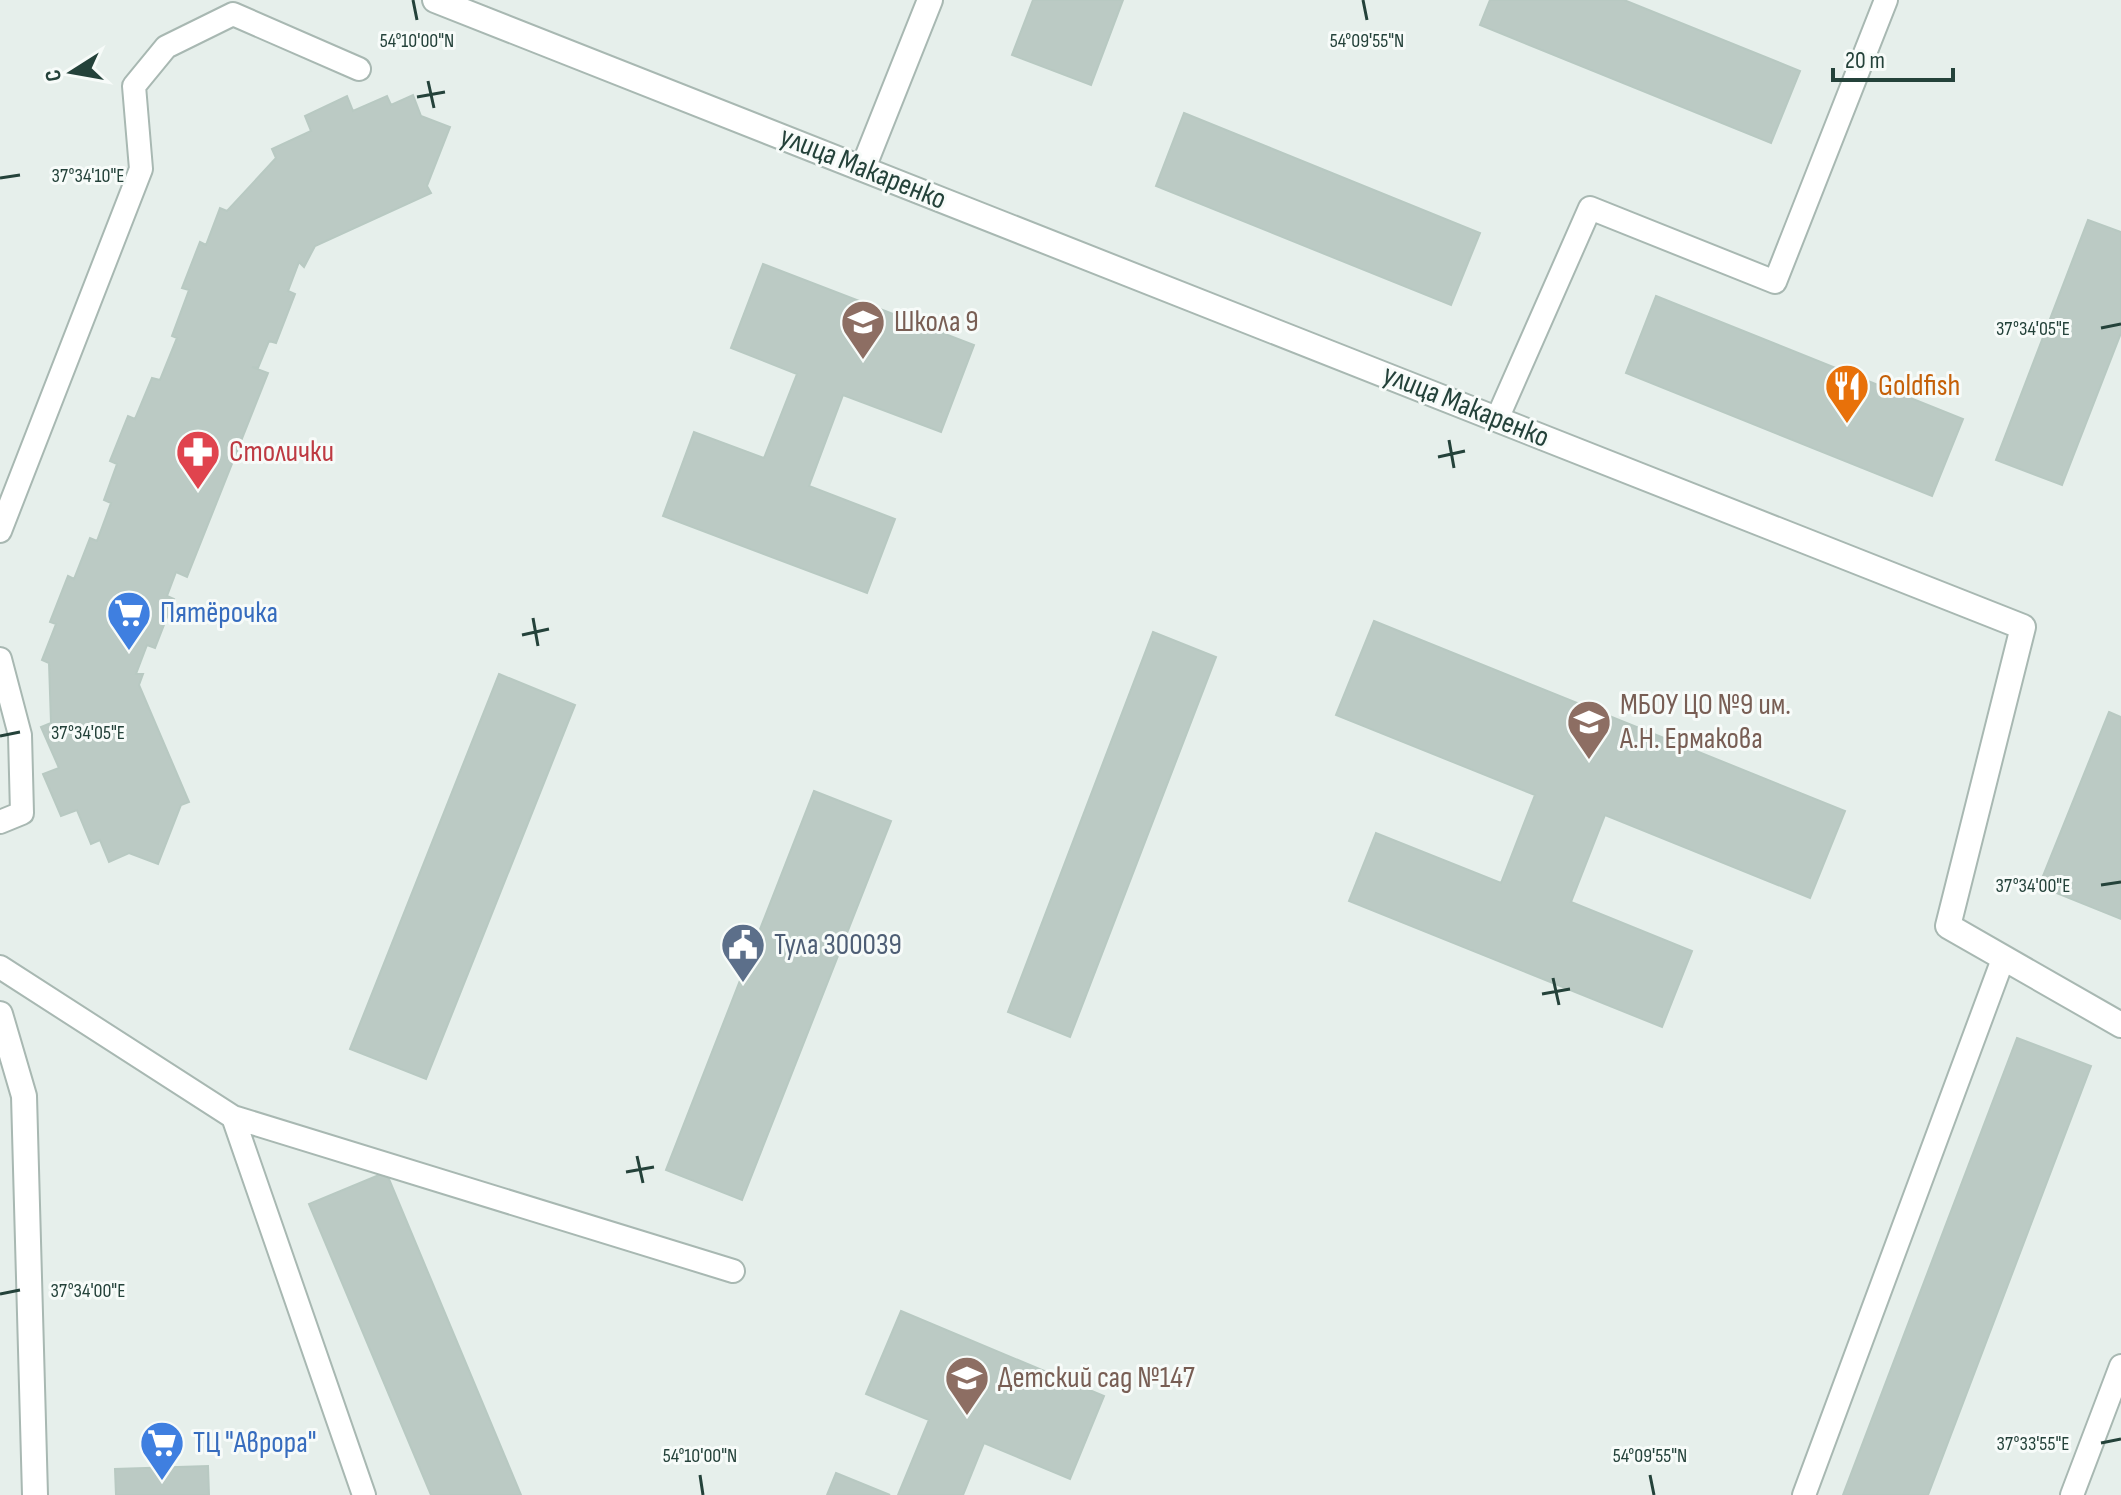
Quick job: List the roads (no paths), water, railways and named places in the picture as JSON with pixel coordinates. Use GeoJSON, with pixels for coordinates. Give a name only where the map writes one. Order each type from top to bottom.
{"type":"FeatureCollection","features":[{"type":"Feature","properties":{"kind":"street","name":"улица Макаренко"},"geometry":{"type":"LineString","coordinates":[[435,0],[2023,627],[1948,926],[2121,1025]]}},
{"type":"Feature","properties":{"kind":"street"},"geometry":{"type":"LineString","coordinates":[[863,168],[930,0]]}},
{"type":"Feature","properties":{"kind":"street"},"geometry":{"type":"LineString","coordinates":[[0,1014],[24,1096],[35,1495]]}},
{"type":"Feature","properties":{"kind":"lane"},"geometry":{"type":"LineString","coordinates":[[1497,419],[1590,208],[1775,282],[1886,0]]}},
{"type":"Feature","properties":{"kind":"lane"},"geometry":{"type":"LineString","coordinates":[[0,531],[141,169],[134,86],[166,47],[233,14],[359,69]]}},
{"type":"Feature","properties":{"kind":"lane"},"geometry":{"type":"LineString","coordinates":[[0,659],[20,735],[22,813],[0,822]]}},
{"type":"Feature","properties":{"kind":"lane"},"geometry":{"type":"LineString","coordinates":[[1804,1495],[2003,959]]}},
{"type":"Feature","properties":{"kind":"lane"},"geometry":{"type":"LineString","coordinates":[[0,967],[233,1117],[733,1271]]}},
{"type":"Feature","properties":{"kind":"lane"},"geometry":{"type":"LineString","coordinates":[[233,1117],[364,1495]]}},
{"type":"Feature","properties":{"kind":"lane"},"geometry":{"type":"LineString","coordinates":[[2072,1495],[2121,1366]]}},
{"type":"Feature","properties":{"kind":"place","name":"Школа 9"},"geometry":{"type":"Point","coordinates":[863,361]}},
{"type":"Feature","properties":{"kind":"place","name":"Goldfish"},"geometry":{"type":"Point","coordinates":[1847,425]}},
{"type":"Feature","properties":{"kind":"place","name":"Столички"},"geometry":{"type":"Point","coordinates":[198,491]}},
{"type":"Feature","properties":{"kind":"place","name":"Пятёрочка"},"geometry":{"type":"Point","coordinates":[129,652]}},
{"type":"Feature","properties":{"kind":"place","name":"МБОУ ЦО №9 им. А.Н. Ермакова"},"geometry":{"type":"Point","coordinates":[1589,761]}},
{"type":"Feature","properties":{"kind":"place","name":"Тула 300039"},"geometry":{"type":"Point","coordinates":[743,984]}},
{"type":"Feature","properties":{"kind":"place","name":"Детский сад №147"},"geometry":{"type":"Point","coordinates":[967,1417]}},
{"type":"Feature","properties":{"kind":"place","name":"ТЦ \"Аврора\""},"geometry":{"type":"Point","coordinates":[162,1482]}}]}
